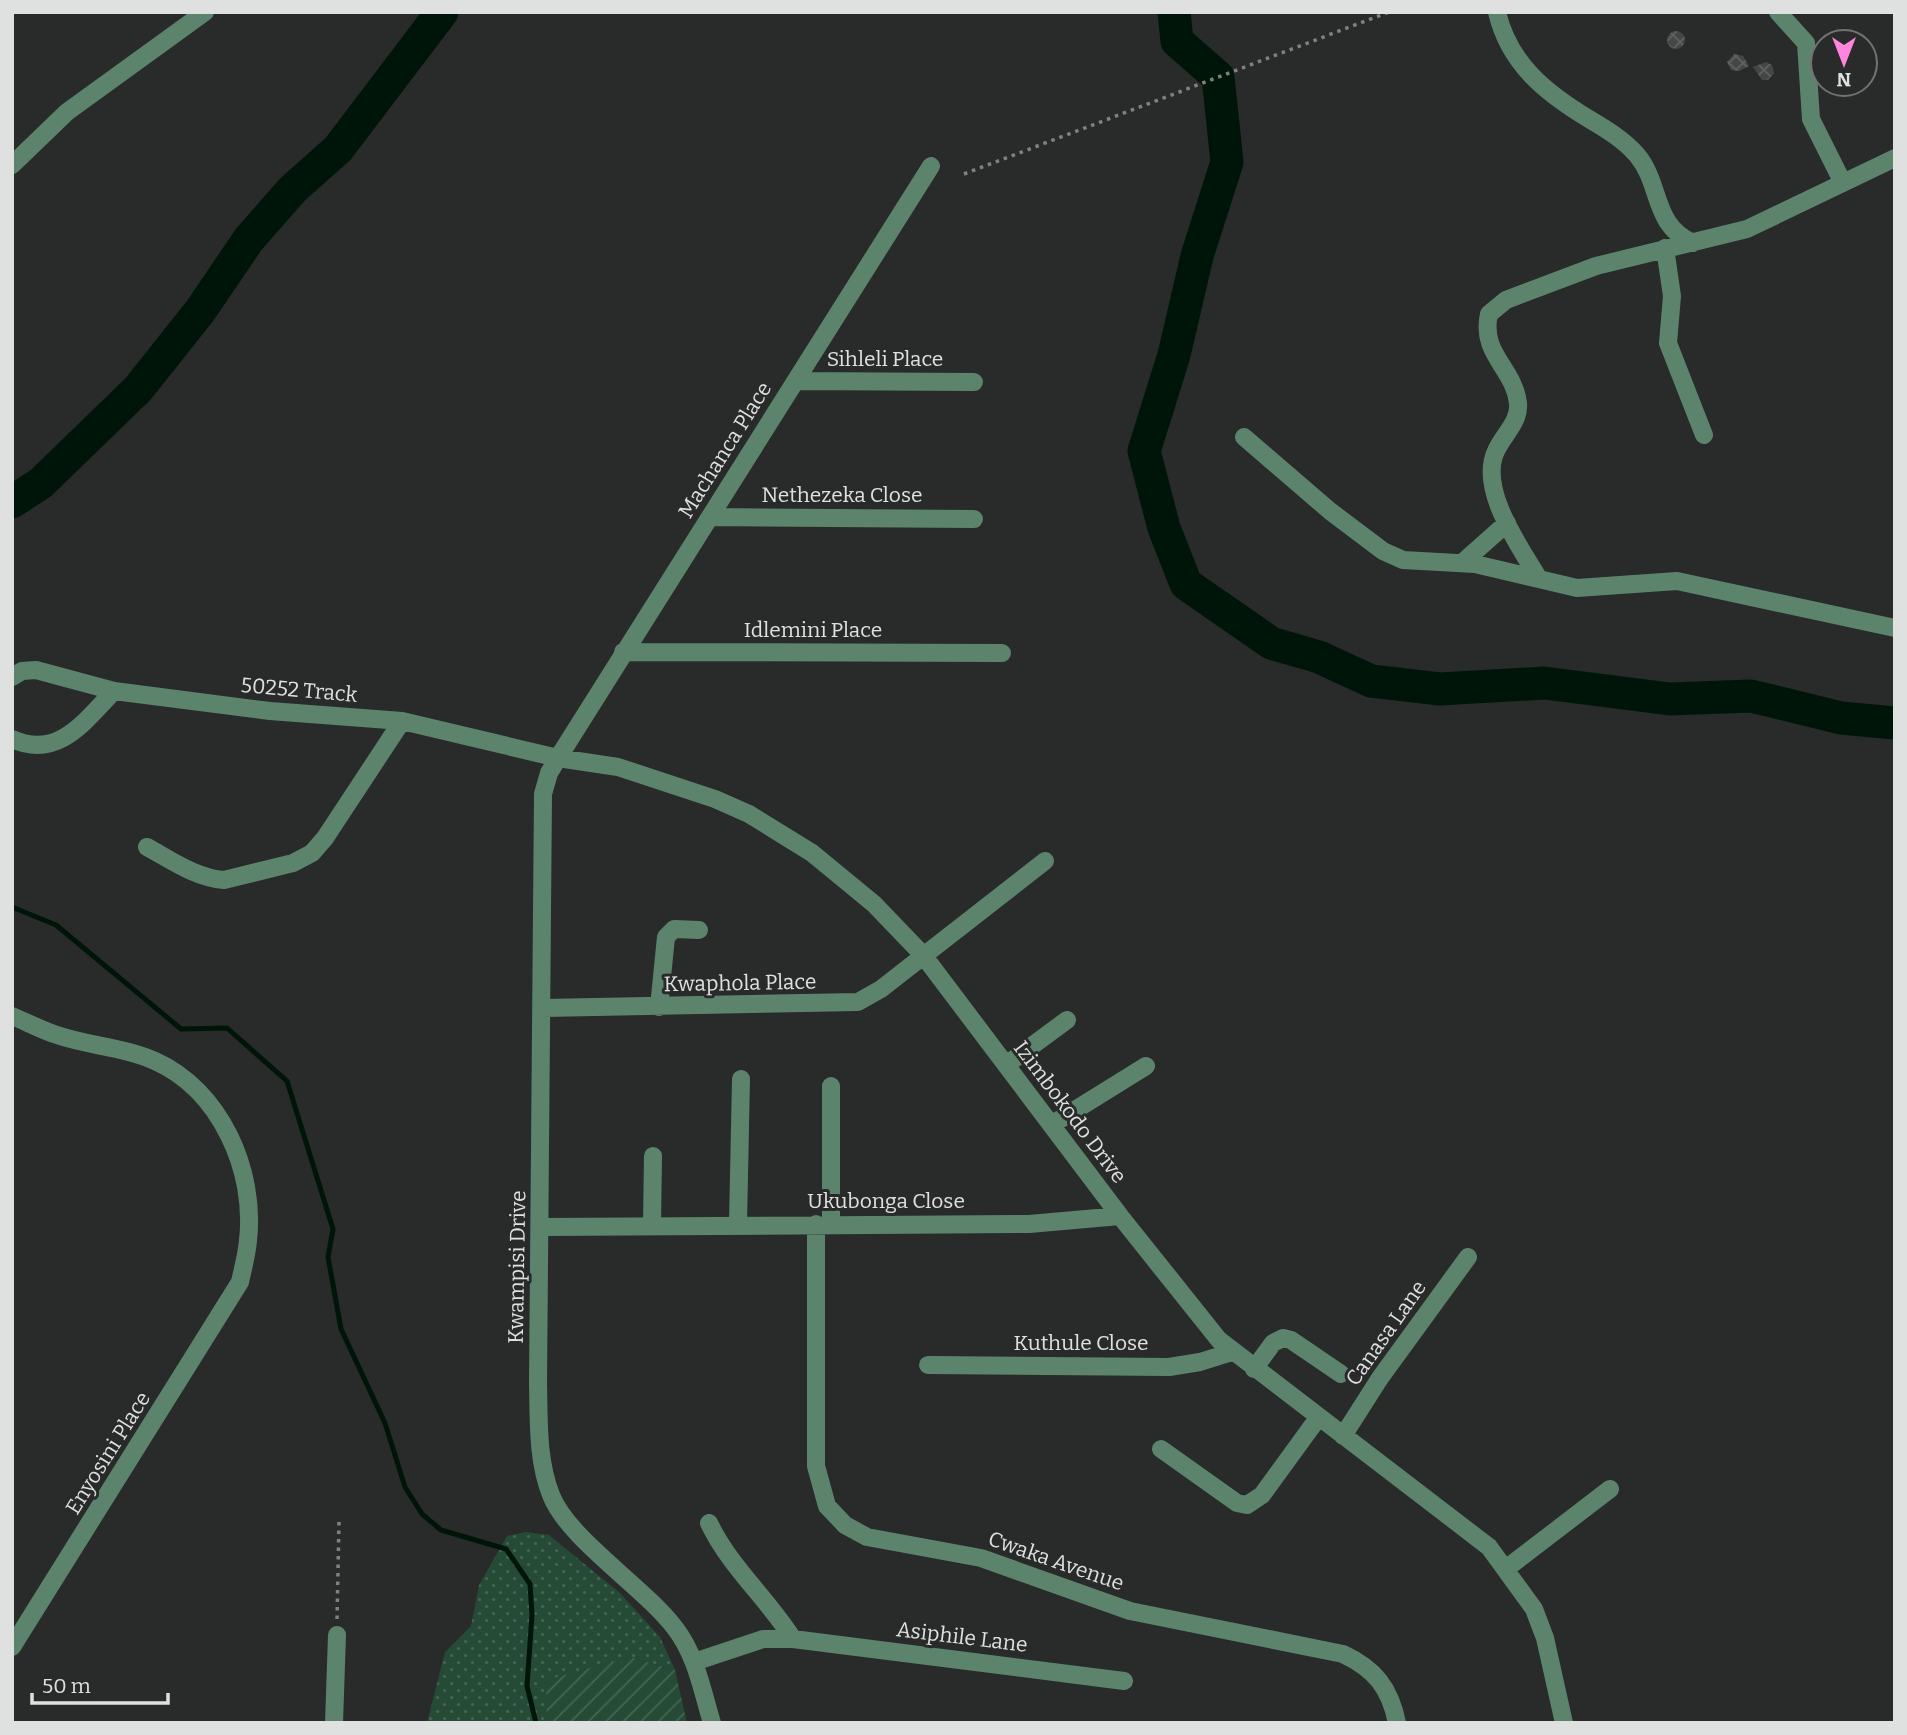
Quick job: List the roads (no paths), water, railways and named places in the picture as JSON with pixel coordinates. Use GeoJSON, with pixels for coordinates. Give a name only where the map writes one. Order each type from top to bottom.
{"type":"FeatureCollection","features":[{"type":"Feature","properties":{"kind":"street"},"geometry":{"type":"LineString","coordinates":[[12,165],[67,112],[205,12]]}},
{"type":"Feature","properties":{"kind":"street"},"geometry":{"type":"LineString","coordinates":[[1497,12],[1506,42],[1525,71],[1637,155],[1666,222],[1679,237],[1693,243]]}},
{"type":"Feature","properties":{"kind":"street"},"geometry":{"type":"LineString","coordinates":[[1778,12],[1807,43],[1811,119],[1843,183]]}},
{"type":"Feature","properties":{"kind":"street"},"geometry":{"type":"LineString","coordinates":[[1539,579],[1507,523],[1494,492],[1492,463],[1496,451],[1515,421],[1518,403],[1510,379],[1491,350],[1487,333],[1489,314],[1506,300],[1596,266],[1758,225],[1895,158]]}},
{"type":"Feature","properties":{"kind":"street","name":"Machanca Place"},"geometry":{"type":"LineString","coordinates":[[558,758],[931,166]]}},
{"type":"Feature","properties":{"kind":"street"},"geometry":{"type":"LineString","coordinates":[[1665,248],[1671,272],[1672,296],[1668,343],[1704,435]]}},
{"type":"Feature","properties":{"kind":"street","name":"Sihleli Place"},"geometry":{"type":"LineString","coordinates":[[796,381],[974,382]]}},
{"type":"Feature","properties":{"kind":"street"},"geometry":{"type":"LineString","coordinates":[[1244,437],[1383,551],[1403,560],[1424,564],[1462,563],[1577,588],[1677,581],[1895,628]]}},
{"type":"Feature","properties":{"kind":"street","name":"Nethezeka Close"},"geometry":{"type":"LineString","coordinates":[[710,517],[974,519]]}},
{"type":"Feature","properties":{"kind":"street"},"geometry":{"type":"LineString","coordinates":[[1462,563],[1507,523]]}},
{"type":"Feature","properties":{"kind":"street","name":"Idlemini Place"},"geometry":{"type":"LineString","coordinates":[[623,652],[1003,653]]}},
{"type":"Feature","properties":{"kind":"street","name":"50252 Track"},"geometry":{"type":"LineString","coordinates":[[12,677],[22,671],[36,670],[114,691],[270,711],[402,721],[558,758]]}},
{"type":"Feature","properties":{"kind":"street"},"geometry":{"type":"LineString","coordinates":[[12,739],[37,746],[59,743],[114,691]]}},
{"type":"Feature","properties":{"kind":"street"},"geometry":{"type":"LineString","coordinates":[[147,847],[183,868],[210,879],[223,880],[304,859],[325,838],[402,721]]}},
{"type":"Feature","properties":{"kind":"street","name":"Izimbokodo Drive"},"geometry":{"type":"LineString","coordinates":[[558,758],[654,777],[749,814],[841,875],[923,955],[1120,1216],[1195,1312],[1231,1352],[1471,1531],[1507,1568],[1534,1609],[1545,1638],[1564,1723]]}},
{"type":"Feature","properties":{"kind":"street","name":"Kwampisi Drive"},"geometry":{"type":"LineString","coordinates":[[558,758],[549,773],[543,794],[539,1429],[551,1495],[575,1529],[663,1614],[685,1642],[694,1662],[712,1723]]}},
{"type":"Feature","properties":{"kind":"street","name":"Kwaphola Place"},"geometry":{"type":"LineString","coordinates":[[543,1008],[858,1002],[881,989],[1045,861]]}},
{"type":"Feature","properties":{"kind":"street"},"geometry":{"type":"LineString","coordinates":[[659,1007],[666,937],[674,929],[699,930]]}},
{"type":"Feature","properties":{"kind":"street","name":"Enyosini Place"},"geometry":{"type":"LineString","coordinates":[[12,1016],[57,1035],[152,1059],[185,1077],[201,1092],[231,1140],[243,1176],[248,1239],[240,1282],[12,1647]]}},
{"type":"Feature","properties":{"kind":"street"},"geometry":{"type":"LineString","coordinates":[[1006,1065],[1067,1020]]}},
{"type":"Feature","properties":{"kind":"street"},"geometry":{"type":"LineString","coordinates":[[1051,1125],[1146,1066]]}},
{"type":"Feature","properties":{"kind":"street"},"geometry":{"type":"LineString","coordinates":[[738,1224],[741,1079]]}},
{"type":"Feature","properties":{"kind":"street","name":"Cwaka Avenue"},"geometry":{"type":"LineString","coordinates":[[831,1086],[816,1466],[822,1495],[845,1525],[880,1541],[990,1561],[1130,1611],[1343,1654],[1373,1671],[1383,1682],[1397,1723]]}},
{"type":"Feature","properties":{"kind":"street"},"geometry":{"type":"LineString","coordinates":[[652,1224],[653,1156]]}},
{"type":"Feature","properties":{"kind":"street","name":"Ukubonga Close"},"geometry":{"type":"LineString","coordinates":[[541,1227],[652,1224],[1029,1224],[1120,1216]]}},
{"type":"Feature","properties":{"kind":"street","name":"Canasa Lane"},"geometry":{"type":"LineString","coordinates":[[1343,1436],[1381,1378],[1468,1258]]}},
{"type":"Feature","properties":{"kind":"street"},"geometry":{"type":"LineString","coordinates":[[1255,1369],[1273,1343],[1283,1338],[1341,1374]]}},
{"type":"Feature","properties":{"kind":"street","name":"Kuthule Close"},"geometry":{"type":"LineString","coordinates":[[928,1365],[1168,1367],[1200,1362],[1231,1352]]}},
{"type":"Feature","properties":{"kind":"street"},"geometry":{"type":"LineString","coordinates":[[1161,1449],[1237,1503],[1247,1505],[1262,1495],[1318,1418]]}},
{"type":"Feature","properties":{"kind":"street"},"geometry":{"type":"LineString","coordinates":[[1507,1568],[1610,1489]]}},
{"type":"Feature","properties":{"kind":"street"},"geometry":{"type":"LineString","coordinates":[[709,1523],[733,1564],[773,1608],[793,1639]]}},
{"type":"Feature","properties":{"kind":"street"},"geometry":{"type":"LineString","coordinates":[[334,1723],[337,1636]]}},
{"type":"Feature","properties":{"kind":"street","name":"Asiphile Lane"},"geometry":{"type":"LineString","coordinates":[[694,1662],[763,1639],[793,1639],[1124,1681]]}},
{"type":"Feature","properties":{"kind":"waterway"},"geometry":{"type":"LineString","coordinates":[[12,502],[41,483],[138,389],[200,311],[249,239],[293,189],[338,149],[442,12]]}},
{"type":"Feature","properties":{"kind":"waterway"},"geometry":{"type":"LineString","coordinates":[[1174,12],[1177,41],[1218,77],[1227,162],[1197,256],[1174,355],[1144,451],[1164,528],[1186,584],[1271,643],[1319,657],[1371,681],[1440,689],[1544,683],[1670,699],[1751,696],[1841,718],[1895,723]]}},
{"type":"Feature","properties":{"kind":"waterway"},"geometry":{"type":"LineString","coordinates":[[12,907],[56,925],[181,1029],[227,1028],[287,1081],[333,1229],[328,1257],[341,1329],[385,1423],[405,1487],[422,1514],[441,1530],[506,1549],[530,1584],[532,1615],[527,1686],[536,1723]]}}]}
